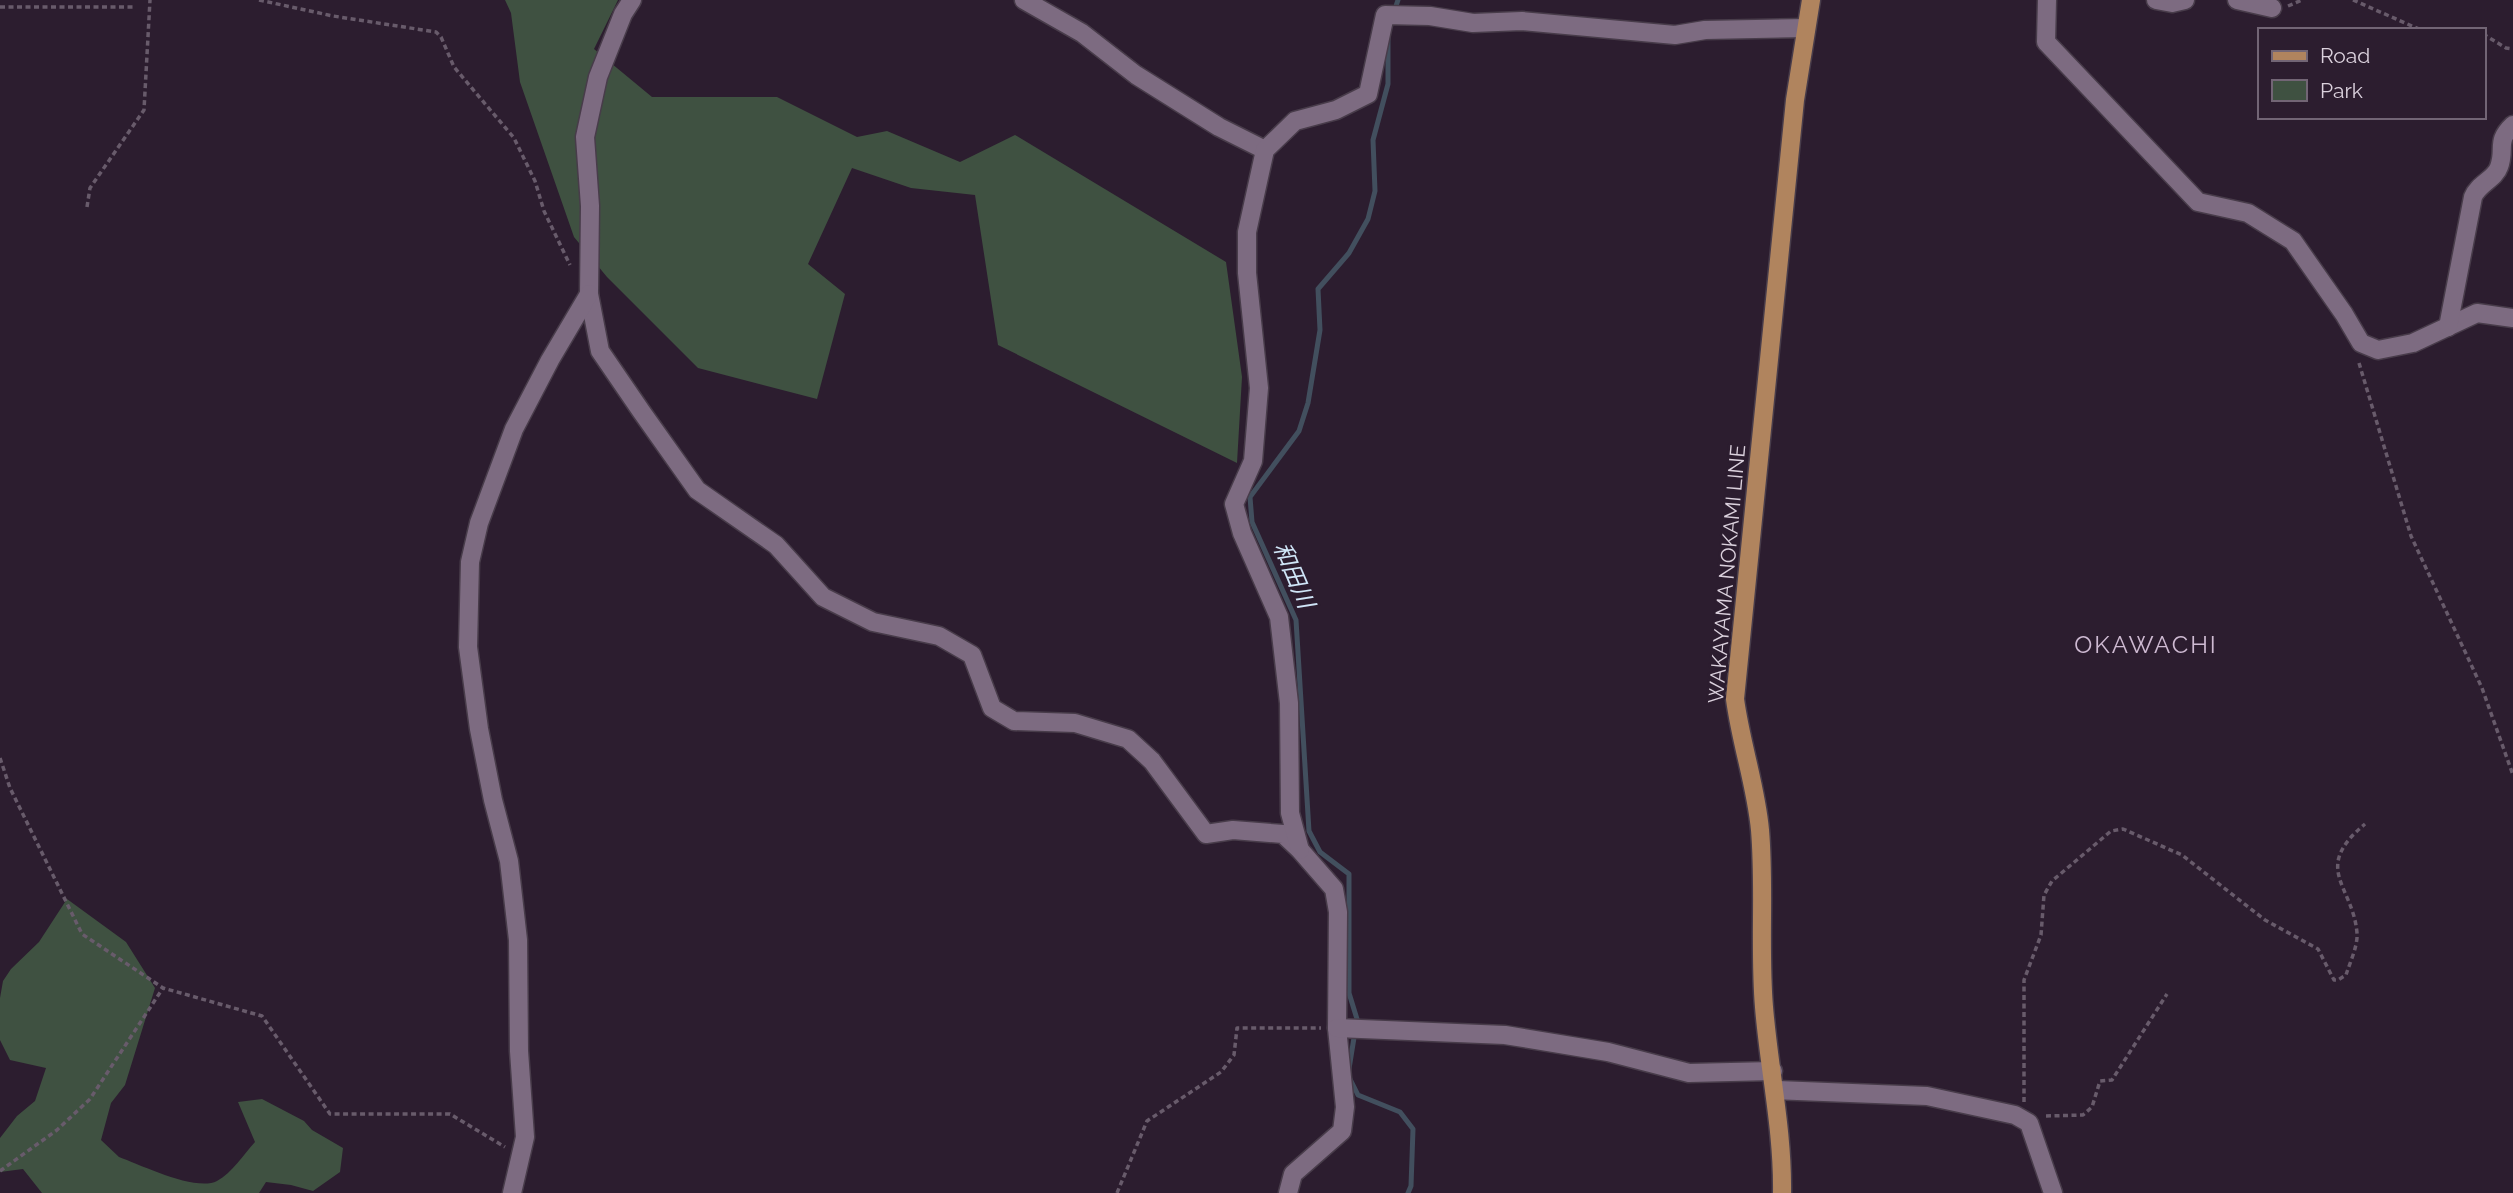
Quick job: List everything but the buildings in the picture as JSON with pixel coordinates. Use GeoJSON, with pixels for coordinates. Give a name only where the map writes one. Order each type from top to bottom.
{"type":"FeatureCollection","features":[{"type":"Feature","properties":{"kind":"main road","name":"WAKAYAMA NOKAMI LINE"},"geometry":{"type":"LineString","coordinates":[[1782,1193],[1775,1090],[1763,1006],[1757,799],[1740,737],[1735,699],[1795,100],[1811,0]]}},
{"type":"Feature","properties":{"kind":"street"},"geometry":{"type":"LineString","coordinates":[[632,0],[623,14],[598,77],[584,137],[590,206],[589,295],[600,351],[697,490],[776,545],[823,597],[873,622],[939,636],[972,655],[992,708],[1014,721],[1075,723],[1128,739],[1152,761],[1206,834],[1233,830],[1283,834],[1334,889],[1338,912],[1337,1028],[1345,1107],[1342,1131],[1293,1174],[1288,1193]]}},
{"type":"Feature","properties":{"kind":"street"},"geometry":{"type":"LineString","coordinates":[[1024,0],[1082,33],[1136,75],[1219,127],[1265,150]]}},
{"type":"Feature","properties":{"kind":"street"},"geometry":{"type":"LineString","coordinates":[[2047,0],[2046,42],[2198,202],[2248,213],[2293,241],[2361,343],[2378,350],[2413,343],[2477,313],[2513,318]]}},
{"type":"Feature","properties":{"kind":"street"},"geometry":{"type":"LineString","coordinates":[[2156,0],[2172,3],[2185,0]]}},
{"type":"Feature","properties":{"kind":"street"},"geometry":{"type":"LineString","coordinates":[[2237,0],[2272,8]]}},
{"type":"Feature","properties":{"kind":"street"},"geometry":{"type":"LineString","coordinates":[[1300,850],[1290,813],[1289,703],[1279,617],[1242,533],[1234,504],[1252,461],[1259,388],[1247,273],[1247,232],[1265,150],[1296,121],[1336,110],[1368,94],[1385,15],[1430,16],[1473,23],[1522,21],[1675,35],[1705,30],[1806,28]]}},
{"type":"Feature","properties":{"kind":"street"},"geometry":{"type":"LineString","coordinates":[[2448,327],[2475,190],[2499,168],[2502,136],[2513,125]]}},
{"type":"Feature","properties":{"kind":"street"},"geometry":{"type":"LineString","coordinates":[[512,1193],[525,1137],[519,1051],[518,940],[509,861],[479,729],[468,648],[470,562],[479,523],[514,429],[550,360],[589,295]]}},
{"type":"Feature","properties":{"kind":"street"},"geometry":{"type":"LineString","coordinates":[[1337,1028],[1504,1035],[1608,1052],[1689,1073],[1773,1071]]}},
{"type":"Feature","properties":{"kind":"street"},"geometry":{"type":"LineString","coordinates":[[1775,1090],[1927,1096],[2021,1118],[2029,1123],[2032,1130],[2053,1193]]}},
{"type":"Feature","properties":{"kind":"path"},"geometry":{"type":"LineString","coordinates":[[87,207],[90,188],[144,110],[150,0]]}},
{"type":"Feature","properties":{"kind":"path"},"geometry":{"type":"LineString","coordinates":[[259,0],[333,16],[436,32],[441,37],[454,67],[514,138],[535,181],[544,211],[573,270]]}},
{"type":"Feature","properties":{"kind":"path"},"geometry":{"type":"LineString","coordinates":[[2353,0],[2416,28]]}},
{"type":"Feature","properties":{"kind":"path"},"geometry":{"type":"LineString","coordinates":[[0,7],[136,7]]}},
{"type":"Feature","properties":{"kind":"path"},"geometry":{"type":"LineString","coordinates":[[2485,35],[2505,48],[2513,49]]}},
{"type":"Feature","properties":{"kind":"path"},"geometry":{"type":"LineString","coordinates":[[2356,351],[2411,536],[2482,688],[2513,775]]}},
{"type":"Feature","properties":{"kind":"path"},"geometry":{"type":"LineString","coordinates":[[0,758],[10,788],[82,934],[163,988],[262,1017],[330,1114],[450,1114],[521,1157]]}},
{"type":"Feature","properties":{"kind":"path"},"geometry":{"type":"LineString","coordinates":[[2167,994],[2112,1080],[2100,1081],[2092,1107],[2083,1115],[2021,1118],[2024,1104],[2024,980],[2041,935],[2044,895],[2052,881],[2111,831],[2123,829],[2182,855],[2265,920],[2318,949],[2334,980],[2338,980],[2346,975],[2357,940],[2353,916],[2337,876],[2339,857],[2352,835],[2365,824]]}},
{"type":"Feature","properties":{"kind":"path"},"geometry":{"type":"LineString","coordinates":[[0,1171],[57,1130],[90,1099],[163,988]]}},
{"type":"Feature","properties":{"kind":"path"},"geometry":{"type":"LineString","coordinates":[[1117,1193],[1147,1121],[1221,1072],[1234,1055],[1237,1028],[1337,1028]]}},
{"type":"Feature","properties":{"kind":"green space"},"geometry":{"type":"Polygon","coordinates":[[[505,0],[618,0],[594,49],[652,97],[777,97],[857,137],[887,131],[960,162],[1015,135],[1226,262],[1242,377],[1237,463],[998,345],[975,195],[911,188],[852,168],[808,264],[845,294],[817,399],[698,368],[607,277],[574,237],[520,82],[511,13],[505,0]]]}},
{"type":"Feature","properties":{"kind":"green space"},"geometry":{"type":"Polygon","coordinates":[[[67,899],[126,942],[155,988],[125,1085],[111,1103],[101,1140],[119,1157],[168,1176],[196,1183],[217,1181],[238,1163],[255,1142],[238,1102],[262,1099],[304,1121],[312,1130],[343,1148],[340,1172],[313,1191],[266,1182],[259,1193],[42,1193],[23,1169],[0,1172],[0,1138],[17,1116],[35,1101],[46,1068],[10,1060],[0,1040],[0,998],[3,981],[11,969],[39,942],[67,899]]]}},
{"type":"Feature","properties":{"kind":"waterway","name":"和田川"},"geometry":{"type":"LineString","coordinates":[[1394,12],[1398,0]]}},
{"type":"Feature","properties":{"kind":"waterway","name":"和田川"},"geometry":{"type":"LineString","coordinates":[[1388,38],[1388,84],[1373,140],[1375,191],[1368,219],[1349,253],[1318,289],[1320,330],[1308,403],[1299,431],[1250,497],[1252,522],[1296,620],[1309,831],[1320,852],[1349,874],[1349,993],[1357,1019],[1348,1075],[1358,1095],[1400,1112],[1413,1129],[1411,1186],[1408,1193]]}},
{"type":"Feature","properties":{"kind":"district","name":"OKAWACHI"},"geometry":{"type":"Point","coordinates":[2146,645]}}]}
